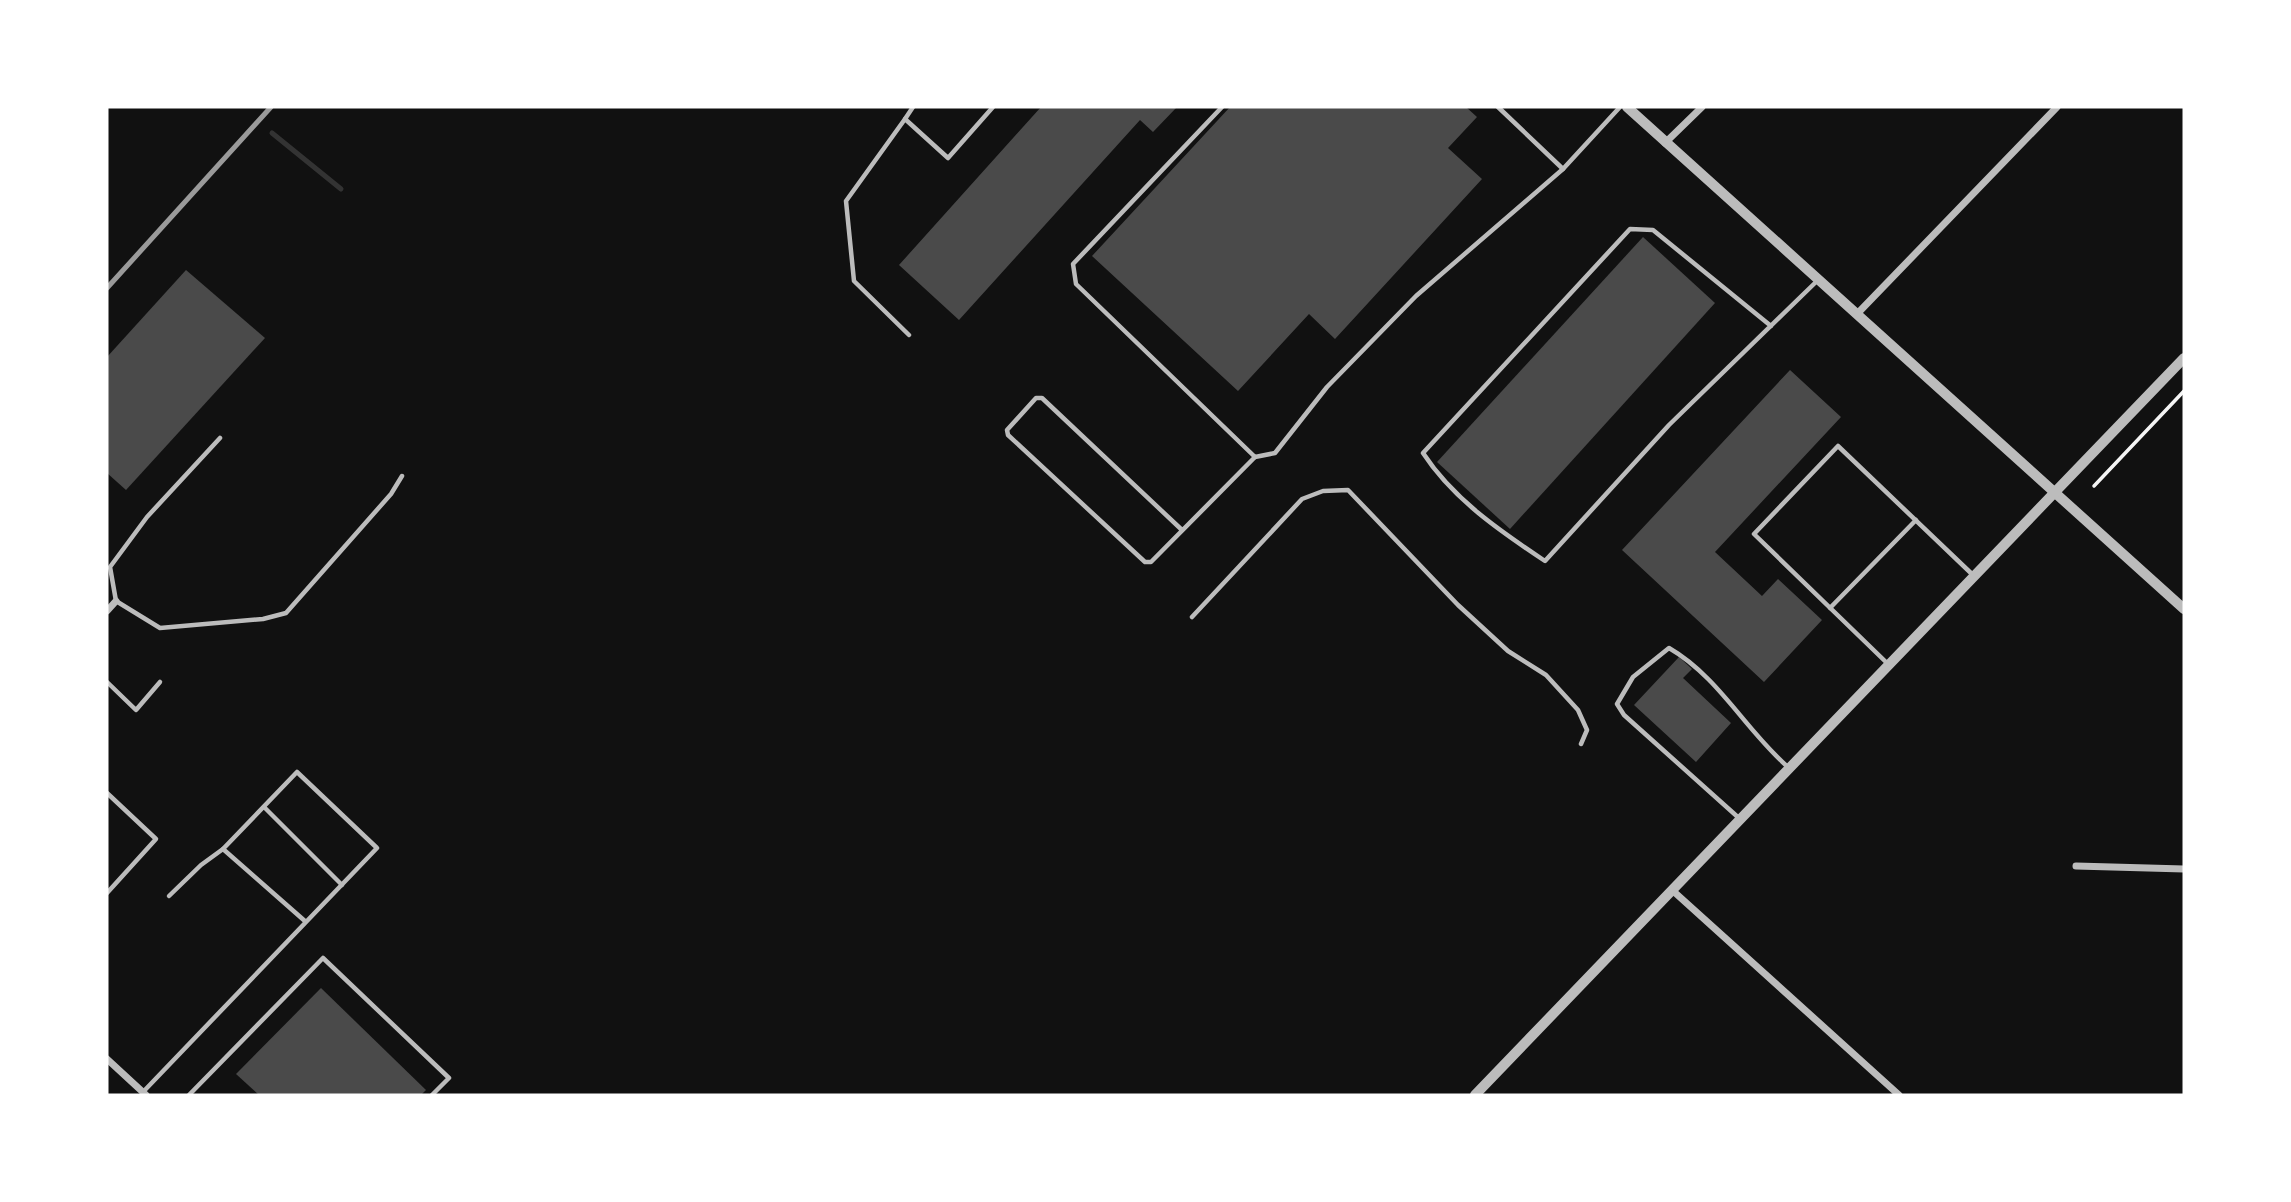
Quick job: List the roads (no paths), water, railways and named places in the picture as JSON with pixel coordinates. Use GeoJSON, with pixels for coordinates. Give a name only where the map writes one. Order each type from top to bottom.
{"type":"FeatureCollection","features":[{"type":"Feature","properties":{"kind":"street"},"geometry":{"type":"LineString","coordinates":[[1627,107],[2184,609]]}},
{"type":"Feature","properties":{"kind":"street"},"geometry":{"type":"LineString","coordinates":[[1665,143],[1702,107]]}},
{"type":"Feature","properties":{"kind":"street"},"geometry":{"type":"LineString","coordinates":[[1857,314],[2057,107]]}},
{"type":"Feature","properties":{"kind":"street"},"geometry":{"type":"LineString","coordinates":[[1475,1095],[2184,358]]}},
{"type":"Feature","properties":{"kind":"street"},"geometry":{"type":"LineString","coordinates":[[107,611],[116,601]]}},
{"type":"Feature","properties":{"kind":"street"},"geometry":{"type":"LineString","coordinates":[[2076,866],[2184,869]]}},
{"type":"Feature","properties":{"kind":"street"},"geometry":{"type":"LineString","coordinates":[[1672,890],[1899,1095]]}},
{"type":"Feature","properties":{"kind":"street"},"geometry":{"type":"LineString","coordinates":[[107,1059],[144,1094]]}},
{"type":"Feature","properties":{"kind":"lane"},"geometry":{"type":"LineString","coordinates":[[909,334],[854,281],[846,201],[912,107]]}},
{"type":"Feature","properties":{"kind":"lane"},"geometry":{"type":"LineString","coordinates":[[905,119],[948,159],[993,107]]}},
{"type":"Feature","properties":{"kind":"lane"},"geometry":{"type":"LineString","coordinates":[[1222,107],[1073,264],[1076,284],[1255,457]]}},
{"type":"Feature","properties":{"kind":"lane"},"geometry":{"type":"LineString","coordinates":[[1498,107],[1563,169]]}},
{"type":"Feature","properties":{"kind":"lane"},"geometry":{"type":"LineString","coordinates":[[1182,530],[1042,398],[1036,398],[1007,430],[1008,435],[1144,562],[1151,562],[1255,457],[1275,453],[1327,387],[1416,296],[1563,169],[1620,107]]}},
{"type":"Feature","properties":{"kind":"lane"},"geometry":{"type":"LineString","coordinates":[[1771,326],[1653,230],[1630,229],[1423,453],[1435,472],[1493,527],[1545,561],[1669,425],[1819,280]]}},
{"type":"Feature","properties":{"kind":"lane"},"geometry":{"type":"LineString","coordinates":[[220,438],[147,517],[110,567],[116,601],[160,628],[263,619],[286,613],[391,494],[402,476]]}},
{"type":"Feature","properties":{"kind":"lane"},"geometry":{"type":"LineString","coordinates":[[1889,664],[1754,534],[1838,446],[1974,576]]}},
{"type":"Feature","properties":{"kind":"lane"},"geometry":{"type":"LineString","coordinates":[[1192,617],[1302,499],[1323,491],[1348,490],[1458,605],[1508,651],[1554,684],[1578,710],[1587,730],[1581,744]]}},
{"type":"Feature","properties":{"kind":"lane"},"geometry":{"type":"LineString","coordinates":[[1830,608],[1916,520]]}},
{"type":"Feature","properties":{"kind":"lane"},"geometry":{"type":"LineString","coordinates":[[1740,820],[1624,715],[1617,704],[1633,677],[1670,648],[1693,662],[1769,751],[1789,769]]}},
{"type":"Feature","properties":{"kind":"lane"},"geometry":{"type":"LineString","coordinates":[[107,682],[136,710],[160,682]]}},
{"type":"Feature","properties":{"kind":"lane"},"geometry":{"type":"LineString","coordinates":[[144,1094],[377,848],[297,772],[265,808],[169,897]]}},
{"type":"Feature","properties":{"kind":"lane"},"geometry":{"type":"LineString","coordinates":[[107,793],[156,839],[107,892]]}},
{"type":"Feature","properties":{"kind":"lane"},"geometry":{"type":"LineString","coordinates":[[265,808],[341,886]]}},
{"type":"Feature","properties":{"kind":"lane"},"geometry":{"type":"LineString","coordinates":[[223,849],[306,922]]}},
{"type":"Feature","properties":{"kind":"lane"},"geometry":{"type":"LineString","coordinates":[[189,1095],[323,958],[449,1077],[432,1095]]}},
{"type":"Feature","properties":{"kind":"waterway"},"geometry":{"type":"LineString","coordinates":[[272,133],[341,189]]}},
{"type":"Feature","properties":{"kind":"railway"},"geometry":{"type":"LineString","coordinates":[[107,288],[271,107]]}}]}
